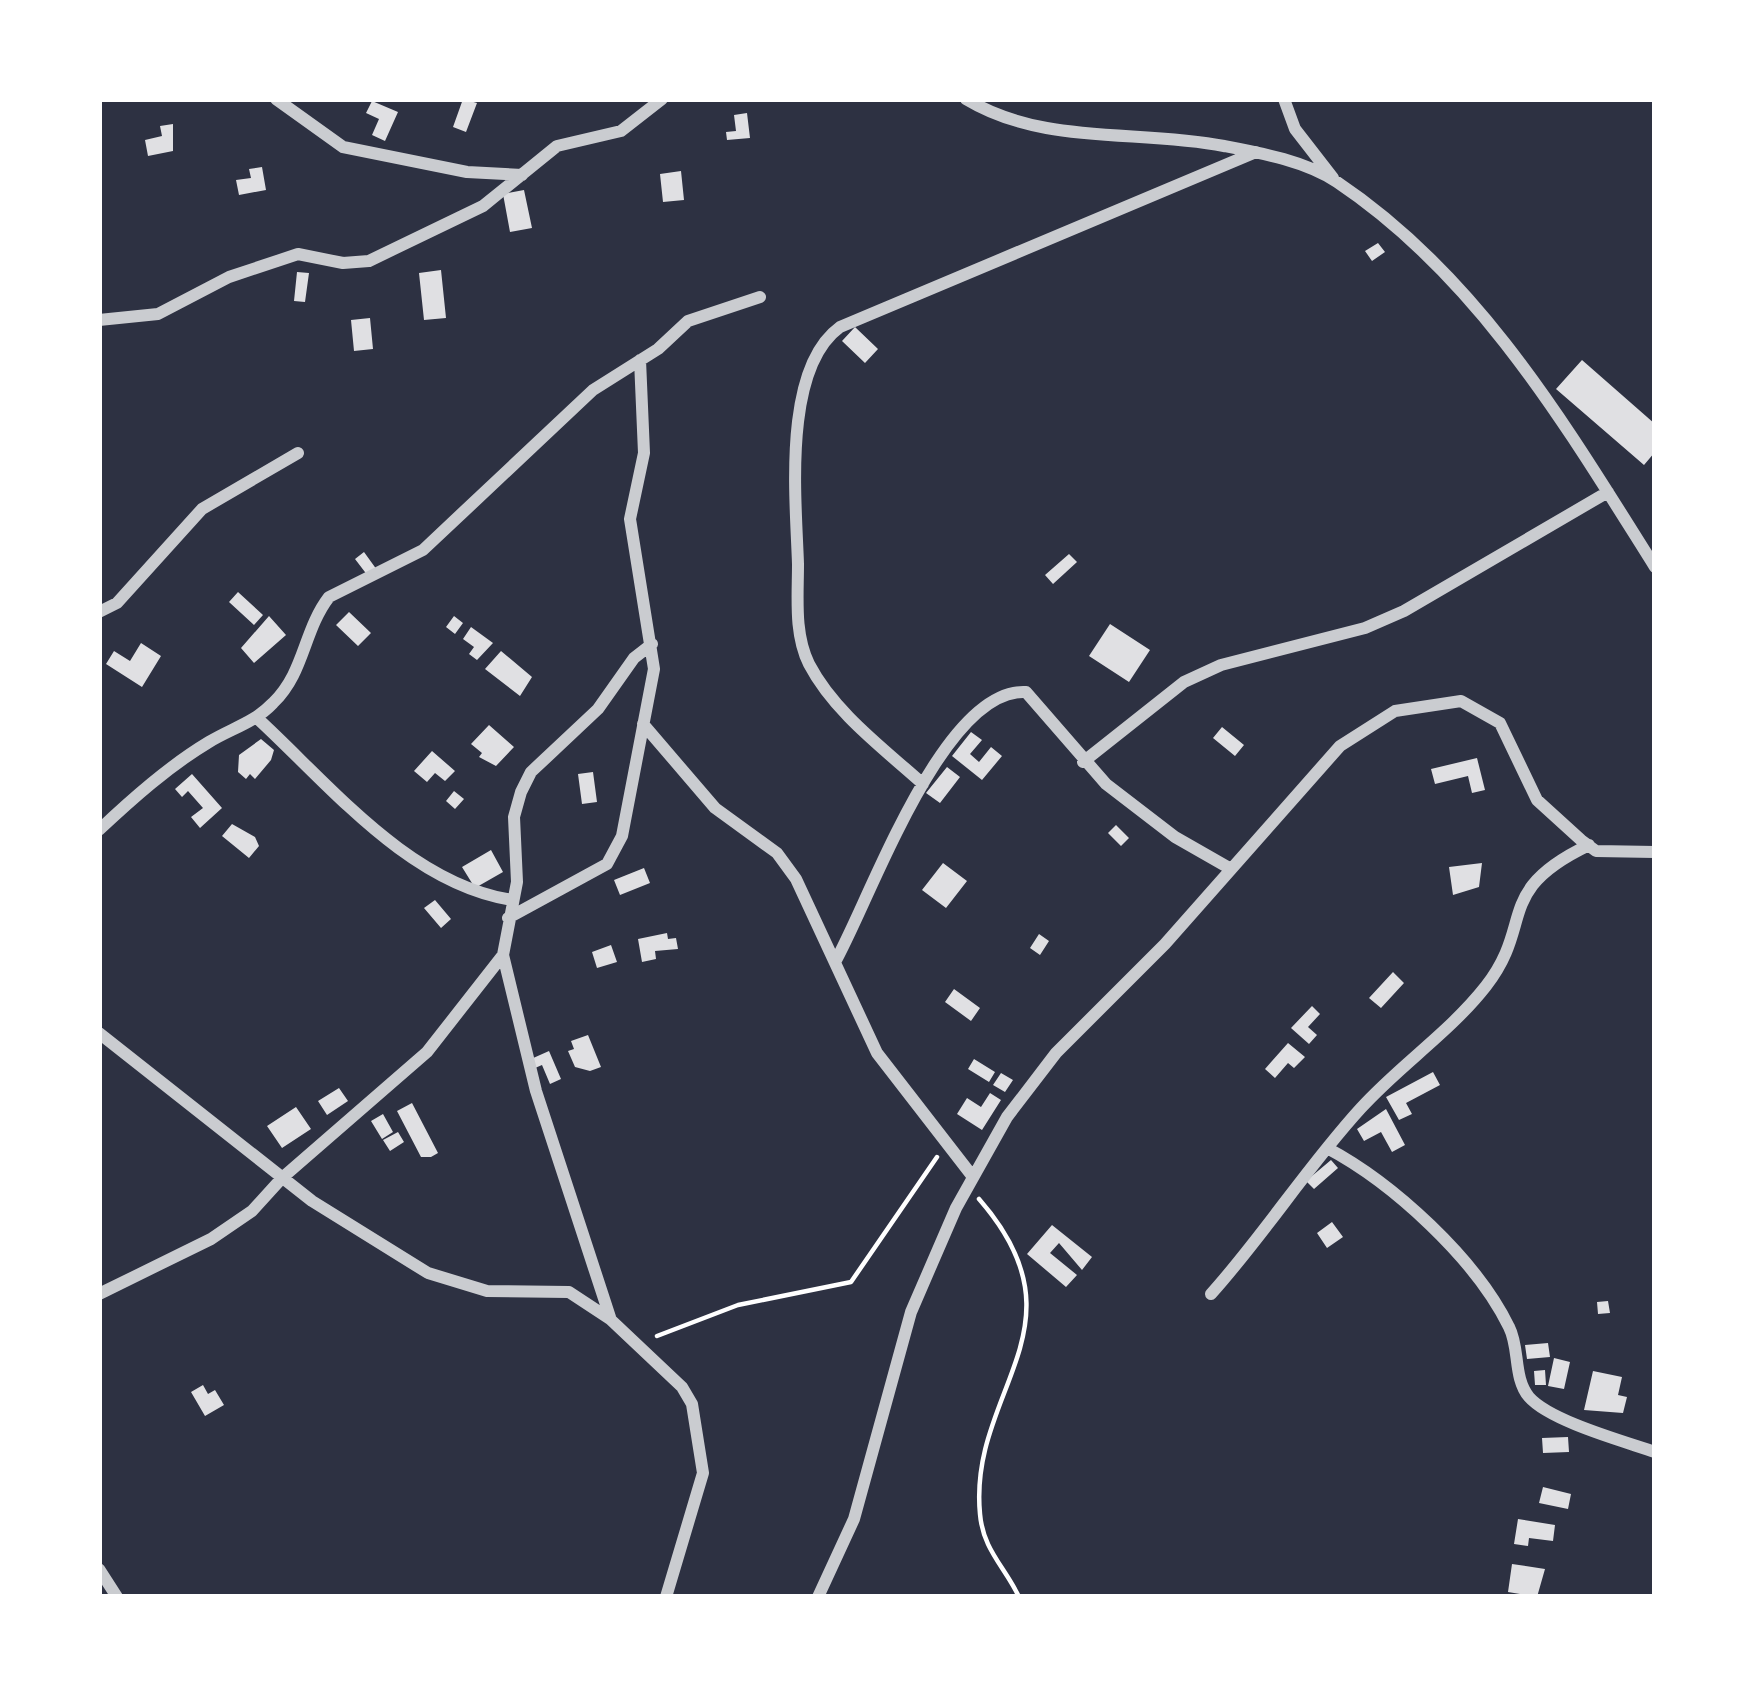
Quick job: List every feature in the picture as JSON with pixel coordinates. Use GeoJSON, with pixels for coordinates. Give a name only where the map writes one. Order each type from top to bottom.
{"type":"FeatureCollection","features":[{"type":"Feature","properties":{"kind":"street"},"geometry":{"type":"LineString","coordinates":[[276,99],[343,147],[467,172],[523,175]]}},
{"type":"Feature","properties":{"kind":"street"},"geometry":{"type":"LineString","coordinates":[[99,320],[158,314],[229,278],[298,254],[343,263],[369,261],[462,218],[557,146],[621,131],[662,99]]}},
{"type":"Feature","properties":{"kind":"street"},"geometry":{"type":"LineString","coordinates":[[966,99],[1022,127],[1188,139],[1256,152],[1335,180]]}},
{"type":"Feature","properties":{"kind":"street"},"geometry":{"type":"LineString","coordinates":[[1284,99],[1294,129],[1335,180],[1415,243],[1485,316],[1552,405],[1655,566]]}},
{"type":"Feature","properties":{"kind":"street"},"geometry":{"type":"LineString","coordinates":[[923,784],[824,689],[801,640],[794,486],[799,422],[818,352],[840,327],[1256,152]]}},
{"type":"Feature","properties":{"kind":"street"},"geometry":{"type":"LineString","coordinates":[[99,830],[186,758],[257,718],[295,678],[319,610],[329,598],[423,550],[592,390],[700,314],[760,297]]}},
{"type":"Feature","properties":{"kind":"street"},"geometry":{"type":"LineString","coordinates":[[508,918],[585,879],[618,853],[653,681],[652,644],[638,593],[639,562],[630,519],[644,453],[640,360]]}},
{"type":"Feature","properties":{"kind":"street"},"geometry":{"type":"LineString","coordinates":[[99,612],[117,603],[202,509],[298,452]]}},
{"type":"Feature","properties":{"kind":"street"},"geometry":{"type":"LineString","coordinates":[[1083,762],[1184,682],[1221,665],[1365,628],[1404,611],[1608,492]]}},
{"type":"Feature","properties":{"kind":"street"},"geometry":{"type":"LineString","coordinates":[[610,1318],[536,1091],[503,955],[512,901],[514,817],[531,772],[598,709],[634,658],[652,644]]}},
{"type":"Feature","properties":{"kind":"street"},"geometry":{"type":"LineString","coordinates":[[835,962],[923,784],[982,709],[1013,692],[1032,697],[1083,762],[1129,805],[1231,869]]}},
{"type":"Feature","properties":{"kind":"street"},"geometry":{"type":"LineString","coordinates":[[818,1597],[854,1519],[911,1312],[970,1182],[1007,1118],[1056,1053],[1362,727],[1395,711],[1462,701],[1500,722],[1537,800],[1596,851],[1655,852]]}},
{"type":"Feature","properties":{"kind":"street"},"geometry":{"type":"LineString","coordinates":[[257,718],[424,867],[478,895],[512,901]]}},
{"type":"Feature","properties":{"kind":"street"},"geometry":{"type":"LineString","coordinates":[[643,724],[715,808],[777,853],[814,908],[877,1053],[970,1182]]}},
{"type":"Feature","properties":{"kind":"street"},"geometry":{"type":"LineString","coordinates":[[1211,1294],[1390,1077],[1484,989],[1504,962],[1516,913],[1538,877],[1589,845]]}},
{"type":"Feature","properties":{"kind":"street"},"geometry":{"type":"LineString","coordinates":[[99,1294],[211,1239],[252,1211],[282,1178],[428,1052],[503,955]]}},
{"type":"Feature","properties":{"kind":"street"},"geometry":{"type":"LineString","coordinates":[[99,1034],[282,1178],[428,1273],[487,1291],[569,1292],[610,1318],[688,1395],[701,1454],[697,1502],[666,1597]]}},
{"type":"Feature","properties":{"kind":"street"},"geometry":{"type":"LineString","coordinates":[[1327,1148],[1389,1186],[1450,1249],[1512,1332],[1520,1378],[1532,1401],[1655,1452]]}},
{"type":"Feature","properties":{"kind":"street"},"geometry":{"type":"LineString","coordinates":[[99,1569],[117,1597]]}},
{"type":"Feature","properties":{"kind":"path"},"geometry":{"type":"LineString","coordinates":[[636,1346],[738,1305],[851,1282],[946,1145]]}},
{"type":"Feature","properties":{"kind":"path"},"geometry":{"type":"LineString","coordinates":[[970,1182],[1012,1248],[1028,1312],[1026,1337],[999,1406],[984,1465],[979,1510],[986,1546],[1018,1597]]}},
{"type":"Feature","properties":{"kind":"building"},"geometry":{"type":"Polygon","coordinates":[[[463,99],[477,103],[466,132],[453,127],[463,99]]]}},
{"type":"Feature","properties":{"kind":"building"},"geometry":{"type":"Polygon","coordinates":[[[372,101],[398,112],[385,141],[372,135],[379,119],[366,113],[372,101]]]}},
{"type":"Feature","properties":{"kind":"building"},"geometry":{"type":"Polygon","coordinates":[[[747,113],[750,138],[727,140],[726,132],[736,131],[734,115],[747,113]]]}},
{"type":"Feature","properties":{"kind":"building"},"geometry":{"type":"Polygon","coordinates":[[[173,124],[173,151],[148,156],[145,140],[162,136],[160,126],[173,124]]]}},
{"type":"Feature","properties":{"kind":"building"},"geometry":{"type":"Polygon","coordinates":[[[262,167],[266,190],[239,195],[236,180],[251,178],[249,169],[262,167]]]}},
{"type":"Feature","properties":{"kind":"building"},"geometry":{"type":"Polygon","coordinates":[[[681,171],[684,200],[663,202],[660,174],[681,171]]]}},
{"type":"Feature","properties":{"kind":"building"},"geometry":{"type":"Polygon","coordinates":[[[524,190],[532,228],[510,232],[503,194],[524,190]]]}},
{"type":"Feature","properties":{"kind":"building"},"geometry":{"type":"Polygon","coordinates":[[[1378,243],[1385,252],[1372,261],[1365,251],[1378,243]]]}},
{"type":"Feature","properties":{"kind":"building"},"geometry":{"type":"Polygon","coordinates":[[[441,270],[446,318],[424,320],[419,273],[441,270]]]}},
{"type":"Feature","properties":{"kind":"building"},"geometry":{"type":"Polygon","coordinates":[[[297,272],[309,273],[305,302],[294,301],[297,272]]]}},
{"type":"Feature","properties":{"kind":"building"},"geometry":{"type":"Polygon","coordinates":[[[370,318],[373,349],[354,351],[351,320],[370,318]]]}},
{"type":"Feature","properties":{"kind":"building"},"geometry":{"type":"Polygon","coordinates":[[[855,327],[878,349],[865,363],[842,341],[855,327]]]}},
{"type":"Feature","properties":{"kind":"building"},"geometry":{"type":"Polygon","coordinates":[[[1582,360],[1655,424],[1655,452],[1644,465],[1556,389],[1582,360]]]}},
{"type":"Feature","properties":{"kind":"building"},"geometry":{"type":"Polygon","coordinates":[[[364,552],[377,570],[368,576],[355,559],[364,552]]]}},
{"type":"Feature","properties":{"kind":"building"},"geometry":{"type":"Polygon","coordinates":[[[1069,554],[1077,562],[1053,584],[1045,575],[1069,554]]]}},
{"type":"Feature","properties":{"kind":"building"},"geometry":{"type":"Polygon","coordinates":[[[238,592],[263,615],[254,625],[229,602],[238,592]]]}},
{"type":"Feature","properties":{"kind":"building"},"geometry":{"type":"Polygon","coordinates":[[[349,612],[371,633],[358,646],[336,625],[349,612]]]}},
{"type":"Feature","properties":{"kind":"building"},"geometry":{"type":"Polygon","coordinates":[[[269,616],[286,635],[254,663],[241,648],[269,616]]]}},
{"type":"Feature","properties":{"kind":"building"},"geometry":{"type":"Polygon","coordinates":[[[454,616],[463,623],[455,634],[446,627],[454,616]]]}},
{"type":"Feature","properties":{"kind":"building"},"geometry":{"type":"Polygon","coordinates":[[[1110,624],[1150,650],[1129,682],[1089,656],[1110,624]]]}},
{"type":"Feature","properties":{"kind":"building"},"geometry":{"type":"Polygon","coordinates":[[[471,627],[493,643],[477,660],[469,654],[474,647],[463,639],[471,627]]]}},
{"type":"Feature","properties":{"kind":"building"},"geometry":{"type":"Polygon","coordinates":[[[141,643],[161,656],[142,687],[106,664],[114,651],[130,661],[141,643]]]}},
{"type":"Feature","properties":{"kind":"building"},"geometry":{"type":"Polygon","coordinates":[[[501,651],[532,677],[520,696],[485,669],[501,651]]]}},
{"type":"Feature","properties":{"kind":"building"},"geometry":{"type":"Polygon","coordinates":[[[489,725],[514,747],[496,766],[479,757],[482,753],[471,744],[489,725]]]}},
{"type":"Feature","properties":{"kind":"building"},"geometry":{"type":"Polygon","coordinates":[[[1222,727],[1244,745],[1235,756],[1213,738],[1222,727]]]}},
{"type":"Feature","properties":{"kind":"building"},"geometry":{"type":"Polygon","coordinates":[[[971,732],[982,740],[970,754],[979,762],[991,747],[1002,756],[982,780],[952,756],[971,732]]]}},
{"type":"Feature","properties":{"kind":"building"},"geometry":{"type":"Polygon","coordinates":[[[261,739],[274,750],[271,760],[255,779],[250,774],[246,779],[238,772],[239,755],[261,739]]]}},
{"type":"Feature","properties":{"kind":"building"},"geometry":{"type":"Polygon","coordinates":[[[432,751],[455,771],[445,781],[435,773],[427,782],[414,771],[432,751]]]}},
{"type":"Feature","properties":{"kind":"building"},"geometry":{"type":"Polygon","coordinates":[[[1477,758],[1485,790],[1472,793],[1468,776],[1435,784],[1431,769],[1477,758]]]}},
{"type":"Feature","properties":{"kind":"building"},"geometry":{"type":"Polygon","coordinates":[[[947,767],[960,777],[940,803],[926,793],[947,767]]]}},
{"type":"Feature","properties":{"kind":"building"},"geometry":{"type":"Polygon","coordinates":[[[593,772],[597,802],[582,804],[578,774],[593,772]]]}},
{"type":"Feature","properties":{"kind":"building"},"geometry":{"type":"Polygon","coordinates":[[[192,774],[222,808],[200,828],[191,817],[203,808],[188,791],[182,797],[175,789],[192,774]]]}},
{"type":"Feature","properties":{"kind":"building"},"geometry":{"type":"Polygon","coordinates":[[[454,791],[464,799],[455,809],[446,801],[454,791]]]}},
{"type":"Feature","properties":{"kind":"building"},"geometry":{"type":"Polygon","coordinates":[[[232,824],[255,837],[259,846],[249,858],[222,836],[232,824]]]}},
{"type":"Feature","properties":{"kind":"building"},"geometry":{"type":"Polygon","coordinates":[[[1116,825],[1129,838],[1121,846],[1108,833],[1116,825]]]}},
{"type":"Feature","properties":{"kind":"building"},"geometry":{"type":"Polygon","coordinates":[[[491,850],[503,872],[475,888],[462,867],[491,850]]]}},
{"type":"Feature","properties":{"kind":"building"},"geometry":{"type":"Polygon","coordinates":[[[943,863],[967,881],[946,908],[922,890],[943,863]]]}},
{"type":"Feature","properties":{"kind":"building"},"geometry":{"type":"Polygon","coordinates":[[[1482,863],[1479,887],[1453,895],[1449,867],[1482,863]]]}},
{"type":"Feature","properties":{"kind":"building"},"geometry":{"type":"Polygon","coordinates":[[[644,868],[650,883],[620,895],[614,880],[644,868]]]}},
{"type":"Feature","properties":{"kind":"building"},"geometry":{"type":"Polygon","coordinates":[[[435,900],[451,919],[441,928],[424,908],[435,900]]]}},
{"type":"Feature","properties":{"kind":"building"},"geometry":{"type":"Polygon","coordinates":[[[667,933],[668,939],[676,938],[678,949],[655,951],[656,959],[642,962],[638,939],[667,933]]]}},
{"type":"Feature","properties":{"kind":"building"},"geometry":{"type":"Polygon","coordinates":[[[1039,934],[1049,941],[1040,955],[1030,948],[1039,934]]]}},
{"type":"Feature","properties":{"kind":"building"},"geometry":{"type":"Polygon","coordinates":[[[611,945],[617,962],[597,968],[592,952],[611,945]]]}},
{"type":"Feature","properties":{"kind":"building"},"geometry":{"type":"Polygon","coordinates":[[[1393,972],[1404,983],[1381,1008],[1369,998],[1393,972]]]}},
{"type":"Feature","properties":{"kind":"building"},"geometry":{"type":"Polygon","coordinates":[[[954,989],[980,1008],[971,1021],[945,1002],[954,989]]]}},
{"type":"Feature","properties":{"kind":"building"},"geometry":{"type":"Polygon","coordinates":[[[1312,1006],[1320,1014],[1308,1027],[1317,1035],[1309,1044],[1291,1028],[1312,1006]]]}},
{"type":"Feature","properties":{"kind":"building"},"geometry":{"type":"Polygon","coordinates":[[[588,1035],[601,1067],[590,1071],[575,1067],[568,1051],[574,1049],[571,1041],[588,1035]]]}},
{"type":"Feature","properties":{"kind":"building"},"geometry":{"type":"Polygon","coordinates":[[[1288,1043],[1305,1057],[1294,1068],[1288,1063],[1275,1078],[1265,1069],[1288,1043]]]}},
{"type":"Feature","properties":{"kind":"building"},"geometry":{"type":"Polygon","coordinates":[[[549,1051],[561,1079],[550,1084],[542,1065],[535,1068],[531,1059],[549,1051]]]}},
{"type":"Feature","properties":{"kind":"building"},"geometry":{"type":"Polygon","coordinates":[[[974,1059],[995,1072],[989,1082],[968,1069],[974,1059]]]}},
{"type":"Feature","properties":{"kind":"building"},"geometry":{"type":"Polygon","coordinates":[[[1433,1072],[1440,1085],[1406,1103],[1412,1114],[1399,1120],[1386,1097],[1433,1072]]]}},
{"type":"Feature","properties":{"kind":"building"},"geometry":{"type":"Polygon","coordinates":[[[1001,1073],[1013,1080],[1005,1092],[993,1085],[1001,1073]]]}},
{"type":"Feature","properties":{"kind":"building"},"geometry":{"type":"Polygon","coordinates":[[[339,1088],[348,1101],[327,1115],[318,1101],[339,1088]]]}},
{"type":"Feature","properties":{"kind":"building"},"geometry":{"type":"Polygon","coordinates":[[[990,1093],[1001,1100],[982,1130],[957,1114],[967,1098],[981,1107],[990,1093]]]}},
{"type":"Feature","properties":{"kind":"building"},"geometry":{"type":"Polygon","coordinates":[[[412,1103],[438,1153],[431,1157],[421,1157],[397,1111],[412,1103]]]}},
{"type":"Feature","properties":{"kind":"building"},"geometry":{"type":"Polygon","coordinates":[[[296,1107],[311,1129],[282,1148],[267,1126],[296,1107]]]}},
{"type":"Feature","properties":{"kind":"building"},"geometry":{"type":"Polygon","coordinates":[[[1386,1109],[1405,1145],[1392,1152],[1381,1132],[1364,1141],[1357,1129],[1386,1109]]]}},
{"type":"Feature","properties":{"kind":"building"},"geometry":{"type":"Polygon","coordinates":[[[383,1114],[393,1132],[382,1139],[371,1121],[383,1114]]]}},
{"type":"Feature","properties":{"kind":"building"},"geometry":{"type":"Polygon","coordinates":[[[398,1132],[404,1142],[390,1151],[383,1140],[398,1132]]]}},
{"type":"Feature","properties":{"kind":"building"},"geometry":{"type":"Polygon","coordinates":[[[1331,1160],[1338,1168],[1314,1189],[1306,1181],[1331,1160]]]}},
{"type":"Feature","properties":{"kind":"building"},"geometry":{"type":"Polygon","coordinates":[[[1332,1222],[1343,1237],[1327,1248],[1317,1233],[1332,1222]]]}},
{"type":"Feature","properties":{"kind":"building"},"geometry":{"type":"Polygon","coordinates":[[[1052,1225],[1092,1257],[1082,1270],[1059,1243],[1050,1253],[1077,1275],[1066,1287],[1027,1254],[1052,1225]]]}},
{"type":"Feature","properties":{"kind":"building"},"geometry":{"type":"Polygon","coordinates":[[[1608,1301],[1610,1313],[1598,1314],[1597,1302],[1608,1301]]]}},
{"type":"Feature","properties":{"kind":"building"},"geometry":{"type":"Polygon","coordinates":[[[1548,1343],[1550,1357],[1527,1359],[1525,1345],[1548,1343]]]}},
{"type":"Feature","properties":{"kind":"building"},"geometry":{"type":"Polygon","coordinates":[[[1554,1358],[1570,1362],[1564,1389],[1548,1386],[1554,1358]]]}},
{"type":"Feature","properties":{"kind":"building"},"geometry":{"type":"Polygon","coordinates":[[[1545,1370],[1546,1385],[1535,1385],[1534,1371],[1545,1370]]]}},
{"type":"Feature","properties":{"kind":"building"},"geometry":{"type":"Polygon","coordinates":[[[1593,1371],[1622,1377],[1618,1395],[1627,1397],[1623,1413],[1584,1410],[1593,1371]]]}},
{"type":"Feature","properties":{"kind":"building"},"geometry":{"type":"Polygon","coordinates":[[[203,1385],[208,1394],[215,1390],[224,1405],[205,1416],[191,1392],[203,1385]]]}},
{"type":"Feature","properties":{"kind":"building"},"geometry":{"type":"Polygon","coordinates":[[[1568,1437],[1569,1452],[1543,1453],[1542,1438],[1568,1437]]]}},
{"type":"Feature","properties":{"kind":"building"},"geometry":{"type":"Polygon","coordinates":[[[1543,1487],[1571,1494],[1568,1509],[1539,1503],[1543,1487]]]}},
{"type":"Feature","properties":{"kind":"building"},"geometry":{"type":"Polygon","coordinates":[[[1518,1519],[1555,1525],[1553,1541],[1529,1538],[1528,1546],[1514,1544],[1518,1519]]]}},
{"type":"Feature","properties":{"kind":"building"},"geometry":{"type":"Polygon","coordinates":[[[1512,1564],[1545,1569],[1537,1597],[1508,1592],[1512,1564]]]}}]}
